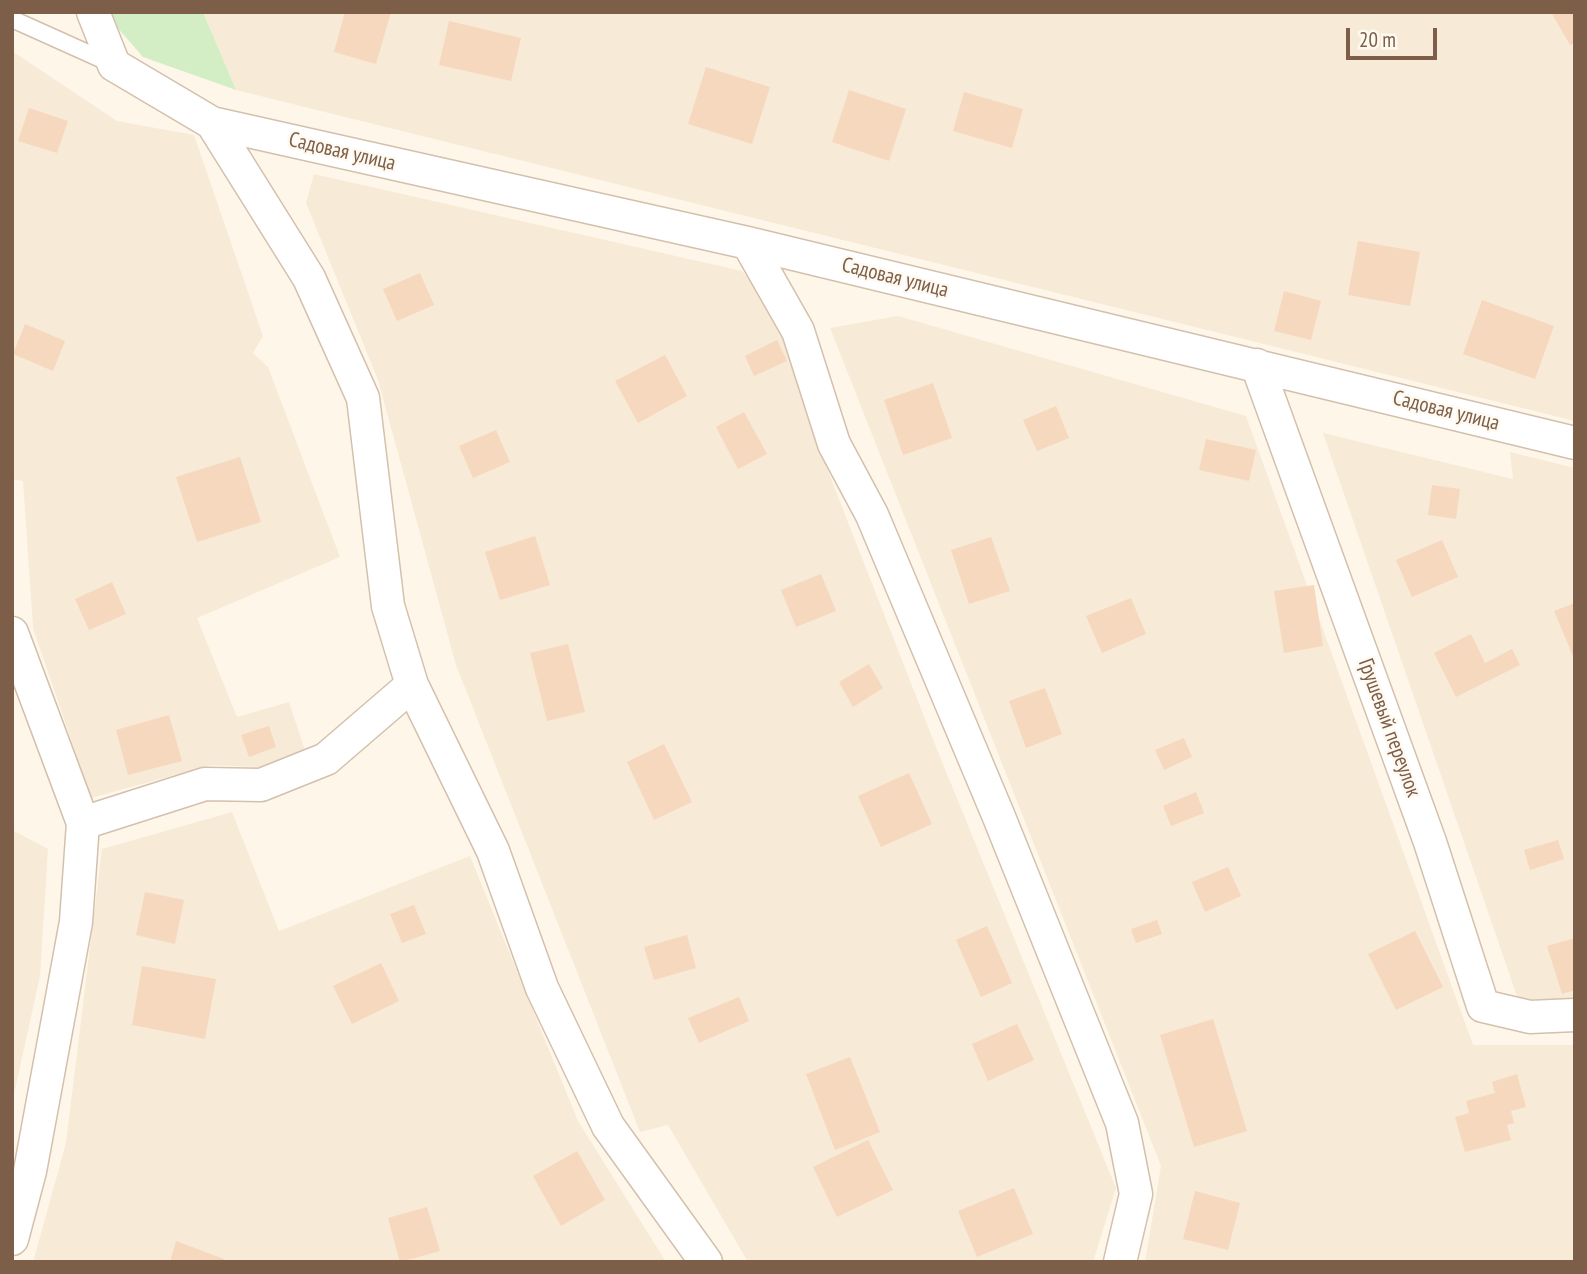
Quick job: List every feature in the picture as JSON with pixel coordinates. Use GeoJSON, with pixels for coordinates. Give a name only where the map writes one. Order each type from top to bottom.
{"type":"FeatureCollection","features":[{"type":"Feature","properties":{"kind":"street"},"geometry":{"type":"LineString","coordinates":[[93,12],[114,65],[212,123],[309,278],[363,398],[388,606],[412,685],[493,851],[542,988],[608,1126],[706,1262]]}},
{"type":"Feature","properties":{"kind":"street","name":"Садовая улица"},"geometry":{"type":"LineString","coordinates":[[212,123],[748,243],[1575,443]]}},
{"type":"Feature","properties":{"kind":"street"},"geometry":{"type":"LineString","coordinates":[[748,243],[798,331],[834,444],[877,527],[999,817],[1122,1123],[1136,1194],[1120,1262]]}},
{"type":"Feature","properties":{"kind":"street","name":"Грушевый переулок"},"geometry":{"type":"LineString","coordinates":[[1258,365],[1430,842],[1483,1006],[1530,1017],[1575,1015]]}},
{"type":"Feature","properties":{"kind":"street"},"geometry":{"type":"LineString","coordinates":[[12,633],[83,823],[76,922],[30,1171],[12,1239]]}},
{"type":"Feature","properties":{"kind":"street"},"geometry":{"type":"LineString","coordinates":[[83,823],[205,784],[261,785],[326,759],[412,685]]}},
{"type":"Feature","properties":{"kind":"lane"},"geometry":{"type":"LineString","coordinates":[[12,19],[114,65]]}},
{"type":"Feature","properties":{"kind":"shaded area"},"geometry":{"type":"Polygon","coordinates":[[[203,12],[1575,12],[1575,421],[236,90],[203,12]]]}},
{"type":"Feature","properties":{"kind":"shaded area"},"geometry":{"type":"Polygon","coordinates":[[[12,51],[117,121],[194,135],[263,336],[253,353],[268,367],[340,557],[197,618],[237,717],[289,702],[305,750],[259,767],[211,765],[91,798],[33,628],[23,481],[12,479],[12,51]]]}},
{"type":"Feature","properties":{"kind":"shaded area"},"geometry":{"type":"Polygon","coordinates":[[[314,174],[742,271],[780,321],[819,448],[934,742],[1116,1188],[1093,1262],[748,1262],[668,1125],[640,1132],[456,665],[378,380],[306,203],[314,174]]]}},
{"type":"Feature","properties":{"kind":"shaded area"},"geometry":{"type":"Polygon","coordinates":[[[898,316],[1246,416],[1473,1045],[1575,1045],[1575,1262],[1145,1262],[1161,1166],[830,328],[898,316]]]}},
{"type":"Feature","properties":{"kind":"shaded area"},"geometry":{"type":"Polygon","coordinates":[[[1323,433],[1513,479],[1510,452],[1575,468],[1575,999],[1519,1002],[1323,433]]]}},
{"type":"Feature","properties":{"kind":"shaded area"},"geometry":{"type":"Polygon","coordinates":[[[232,812],[279,931],[470,856],[578,1121],[666,1262],[33,1262],[66,1143],[102,849],[232,812]]]}},
{"type":"Feature","properties":{"kind":"shaded area"},"geometry":{"type":"Polygon","coordinates":[[[12,830],[48,849],[40,976],[12,1103],[12,830]]]}},
{"type":"Feature","properties":{"kind":"green space"},"geometry":{"type":"Polygon","coordinates":[[[112,12],[203,12],[236,90],[143,57],[115,25],[112,12]]]}},
{"type":"Feature","properties":{"kind":"building"},"geometry":{"type":"Polygon","coordinates":[[[345,12],[391,12],[376,64],[334,52],[345,12]]]}},
{"type":"Feature","properties":{"kind":"building"},"geometry":{"type":"Polygon","coordinates":[[[1551,12],[1575,12],[1575,43],[1570,45],[1551,12]]]}},
{"type":"Feature","properties":{"kind":"building"},"geometry":{"type":"Polygon","coordinates":[[[449,21],[521,38],[511,81],[439,65],[449,21]]]}},
{"type":"Feature","properties":{"kind":"building"},"geometry":{"type":"Polygon","coordinates":[[[706,67],[770,87],[752,144],[688,124],[706,67]]]}},
{"type":"Feature","properties":{"kind":"building"},"geometry":{"type":"Polygon","coordinates":[[[849,90],[906,109],[889,161],[832,142],[849,90]]]}},
{"type":"Feature","properties":{"kind":"building"},"geometry":{"type":"Polygon","coordinates":[[[964,92],[1023,109],[1012,148],[953,131],[964,92]]]}},
{"type":"Feature","properties":{"kind":"building"},"geometry":{"type":"Polygon","coordinates":[[[29,108],[68,121],[57,153],[18,141],[29,108]]]}},
{"type":"Feature","properties":{"kind":"building"},"geometry":{"type":"Polygon","coordinates":[[[1358,241],[1420,252],[1410,306],[1348,295],[1358,241]]]}},
{"type":"Feature","properties":{"kind":"building"},"geometry":{"type":"Polygon","coordinates":[[[420,273],[434,305],[397,321],[383,289],[420,273]]]}},
{"type":"Feature","properties":{"kind":"building"},"geometry":{"type":"Polygon","coordinates":[[[1284,291],[1321,301],[1311,340],[1274,331],[1284,291]]]}},
{"type":"Feature","properties":{"kind":"building"},"geometry":{"type":"Polygon","coordinates":[[[1482,300],[1554,326],[1535,379],[1463,354],[1482,300]]]}},
{"type":"Feature","properties":{"kind":"building"},"geometry":{"type":"Polygon","coordinates":[[[25,324],[65,341],[53,371],[13,354],[25,324]]]}},
{"type":"Feature","properties":{"kind":"building"},"geometry":{"type":"Polygon","coordinates":[[[777,340],[787,361],[754,376],[745,356],[777,340]]]}},
{"type":"Feature","properties":{"kind":"building"},"geometry":{"type":"Polygon","coordinates":[[[665,355],[687,396],[638,423],[615,381],[665,355]]]}},
{"type":"Feature","properties":{"kind":"building"},"geometry":{"type":"Polygon","coordinates":[[[933,383],[952,438],[903,455],[884,400],[933,383]]]}},
{"type":"Feature","properties":{"kind":"building"},"geometry":{"type":"Polygon","coordinates":[[[1056,406],[1069,438],[1037,451],[1023,420],[1056,406]]]}},
{"type":"Feature","properties":{"kind":"building"},"geometry":{"type":"Polygon","coordinates":[[[744,412],[767,454],[738,469],[716,427],[744,412]]]}},
{"type":"Feature","properties":{"kind":"building"},"geometry":{"type":"Polygon","coordinates":[[[496,430],[510,462],[473,478],[459,446],[496,430]]]}},
{"type":"Feature","properties":{"kind":"building"},"geometry":{"type":"Polygon","coordinates":[[[1206,439],[1256,450],[1249,481],[1199,470],[1206,439]]]}},
{"type":"Feature","properties":{"kind":"building"},"geometry":{"type":"Polygon","coordinates":[[[240,457],[261,522],[197,542],[176,477],[240,457]]]}},
{"type":"Feature","properties":{"kind":"building"},"geometry":{"type":"Polygon","coordinates":[[[1432,485],[1460,489],[1456,519],[1428,515],[1432,485]]]}},
{"type":"Feature","properties":{"kind":"building"},"geometry":{"type":"Polygon","coordinates":[[[535,536],[550,585],[500,600],[485,552],[535,536]]]}},
{"type":"Feature","properties":{"kind":"building"},"geometry":{"type":"Polygon","coordinates":[[[991,537],[1010,591],[969,604],[951,550],[991,537]]]}},
{"type":"Feature","properties":{"kind":"building"},"geometry":{"type":"Polygon","coordinates":[[[1442,540],[1458,577],[1412,597],[1396,560],[1442,540]]]}},
{"type":"Feature","properties":{"kind":"building"},"geometry":{"type":"Polygon","coordinates":[[[821,574],[836,611],[796,627],[781,590],[821,574]]]}},
{"type":"Feature","properties":{"kind":"building"},"geometry":{"type":"Polygon","coordinates":[[[112,582],[126,614],[89,630],[75,599],[112,582]]]}},
{"type":"Feature","properties":{"kind":"building"},"geometry":{"type":"Polygon","coordinates":[[[1314,585],[1323,646],[1284,653],[1274,591],[1314,585]]]}},
{"type":"Feature","properties":{"kind":"building"},"geometry":{"type":"Polygon","coordinates":[[[1131,598],[1146,634],[1102,653],[1086,616],[1131,598]]]}},
{"type":"Feature","properties":{"kind":"building"},"geometry":{"type":"Polygon","coordinates":[[[1575,603],[1575,661],[1554,611],[1575,603]]]}},
{"type":"Feature","properties":{"kind":"building"},"geometry":{"type":"Polygon","coordinates":[[[1471,634],[1485,663],[1512,649],[1520,665],[1456,697],[1434,653],[1471,634]]]}},
{"type":"Feature","properties":{"kind":"building"},"geometry":{"type":"Polygon","coordinates":[[[568,644],[585,712],[547,721],[530,653],[568,644]]]}},
{"type":"Feature","properties":{"kind":"building"},"geometry":{"type":"Polygon","coordinates":[[[869,664],[883,688],[853,707],[839,682],[869,664]]]}},
{"type":"Feature","properties":{"kind":"building"},"geometry":{"type":"Polygon","coordinates":[[[1045,688],[1062,734],[1026,748],[1009,701],[1045,688]]]}},
{"type":"Feature","properties":{"kind":"building"},"geometry":{"type":"Polygon","coordinates":[[[169,715],[182,761],[128,775],[116,730],[169,715]]]}},
{"type":"Feature","properties":{"kind":"building"},"geometry":{"type":"Polygon","coordinates":[[[269,726],[276,747],[249,757],[241,735],[269,726]]]}},
{"type":"Feature","properties":{"kind":"building"},"geometry":{"type":"Polygon","coordinates":[[[1184,738],[1192,757],[1164,770],[1155,750],[1184,738]]]}},
{"type":"Feature","properties":{"kind":"building"},"geometry":{"type":"Polygon","coordinates":[[[664,744],[692,802],[654,820],[627,762],[664,744]]]}},
{"type":"Feature","properties":{"kind":"building"},"geometry":{"type":"Polygon","coordinates":[[[909,773],[932,824],[881,847],[858,796],[909,773]]]}},
{"type":"Feature","properties":{"kind":"building"},"geometry":{"type":"Polygon","coordinates":[[[1196,792],[1204,813],[1171,826],[1163,806],[1196,792]]]}},
{"type":"Feature","properties":{"kind":"building"},"geometry":{"type":"Polygon","coordinates":[[[1558,840],[1564,859],[1530,870],[1524,850],[1558,840]]]}},
{"type":"Feature","properties":{"kind":"building"},"geometry":{"type":"Polygon","coordinates":[[[1228,867],[1241,896],[1205,912],[1192,882],[1228,867]]]}},
{"type":"Feature","properties":{"kind":"building"},"geometry":{"type":"Polygon","coordinates":[[[145,892],[184,900],[175,944],[136,935],[145,892]]]}},
{"type":"Feature","properties":{"kind":"building"},"geometry":{"type":"Polygon","coordinates":[[[414,905],[426,934],[402,943],[390,914],[414,905]]]}},
{"type":"Feature","properties":{"kind":"building"},"geometry":{"type":"Polygon","coordinates":[[[1157,920],[1162,934],[1136,943],[1131,929],[1157,920]]]}},
{"type":"Feature","properties":{"kind":"building"},"geometry":{"type":"Polygon","coordinates":[[[987,926],[1012,983],[981,997],[956,940],[987,926]]]}},
{"type":"Feature","properties":{"kind":"building"},"geometry":{"type":"Polygon","coordinates":[[[1415,931],[1443,987],[1396,1010],[1368,954],[1415,931]]]}},
{"type":"Feature","properties":{"kind":"building"},"geometry":{"type":"Polygon","coordinates":[[[687,935],[696,968],[654,980],[644,947],[687,935]]]}},
{"type":"Feature","properties":{"kind":"building"},"geometry":{"type":"Polygon","coordinates":[[[1575,938],[1575,990],[1562,994],[1547,946],[1575,938]]]}},
{"type":"Feature","properties":{"kind":"building"},"geometry":{"type":"Polygon","coordinates":[[[381,963],[399,1001],[352,1024],[333,986],[381,963]]]}},
{"type":"Feature","properties":{"kind":"building"},"geometry":{"type":"Polygon","coordinates":[[[142,966],[216,979],[205,1039],[132,1025],[142,966]]]}},
{"type":"Feature","properties":{"kind":"building"},"geometry":{"type":"Polygon","coordinates":[[[739,997],[749,1021],[699,1043],[688,1018],[739,997]]]}},
{"type":"Feature","properties":{"kind":"building"},"geometry":{"type":"Polygon","coordinates":[[[1213,1019],[1247,1131],[1194,1147],[1160,1035],[1213,1019]]]}},
{"type":"Feature","properties":{"kind":"building"},"geometry":{"type":"Polygon","coordinates":[[[1017,1024],[1034,1060],[988,1081],[972,1044],[1017,1024]]]}},
{"type":"Feature","properties":{"kind":"building"},"geometry":{"type":"Polygon","coordinates":[[[850,1057],[880,1132],[835,1150],[806,1074],[850,1057]]]}},
{"type":"Feature","properties":{"kind":"building"},"geometry":{"type":"Polygon","coordinates":[[[1517,1074],[1526,1107],[1511,1111],[1514,1123],[1507,1125],[1511,1140],[1465,1152],[1455,1117],[1469,1113],[1466,1101],[1495,1093],[1492,1082],[1517,1074]]]}},
{"type":"Feature","properties":{"kind":"building"},"geometry":{"type":"Polygon","coordinates":[[[868,1140],[893,1190],[837,1217],[813,1167],[868,1140]]]}},
{"type":"Feature","properties":{"kind":"building"},"geometry":{"type":"Polygon","coordinates":[[[577,1151],[605,1200],[561,1226],[533,1176],[577,1151]]]}},
{"type":"Feature","properties":{"kind":"building"},"geometry":{"type":"Polygon","coordinates":[[[1014,1188],[1033,1234],[977,1257],[958,1211],[1014,1188]]]}},
{"type":"Feature","properties":{"kind":"building"},"geometry":{"type":"Polygon","coordinates":[[[1195,1191],[1240,1203],[1228,1250],[1183,1239],[1195,1191]]]}},
{"type":"Feature","properties":{"kind":"building"},"geometry":{"type":"Polygon","coordinates":[[[427,1207],[440,1251],[400,1262],[388,1218],[427,1207]]]}},
{"type":"Feature","properties":{"kind":"building"},"geometry":{"type":"Polygon","coordinates":[[[176,1241],[224,1259],[223,1262],[170,1262],[176,1241]]]}}]}
